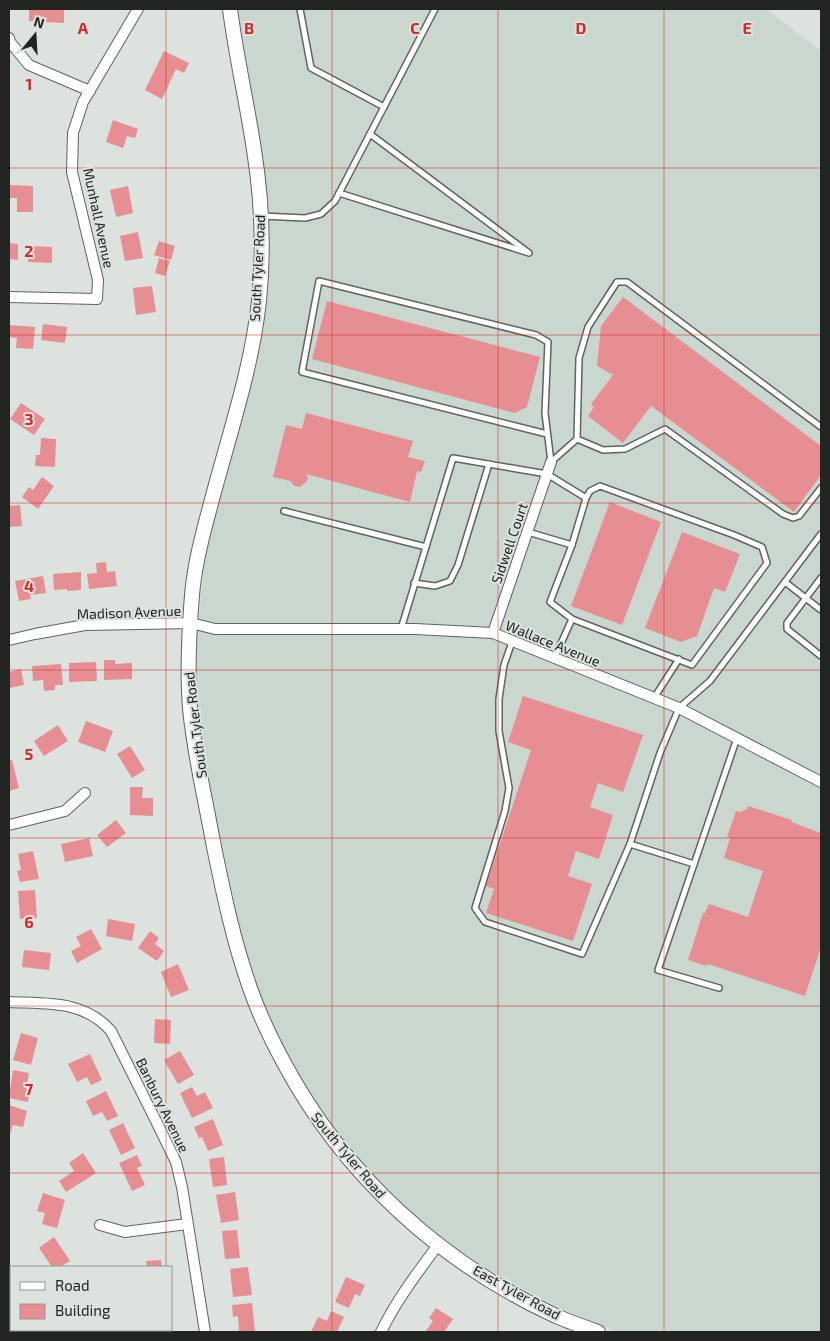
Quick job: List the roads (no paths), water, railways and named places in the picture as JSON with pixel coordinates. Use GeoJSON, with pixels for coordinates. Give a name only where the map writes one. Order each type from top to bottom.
{"type":"FeatureCollection","features":[{"type":"Feature","properties":{"kind":"street","name":"Munhall Avenue"},"geometry":{"type":"LineString","coordinates":[[9,298],[97,299],[98,280],[72,172],[73,133],[83,102],[138,9]]}},
{"type":"Feature","properties":{"kind":"street","name":"South Tyler Road"},"geometry":{"type":"LineString","coordinates":[[230,9],[254,152],[261,216],[259,300],[244,383],[199,551],[192,592],[188,662],[195,750],[235,943],[257,1007],[296,1086],[334,1142],[379,1193],[438,1245]]}},
{"type":"Feature","properties":{"kind":"street"},"geometry":{"type":"LineString","coordinates":[[9,38],[10,42],[30,64],[90,91]]}},
{"type":"Feature","properties":{"kind":"street","name":"Sidwell Court"},"geometry":{"type":"LineString","coordinates":[[493,633],[551,462]]}},
{"type":"Feature","properties":{"kind":"street","name":"Wallace Avenue"},"geometry":{"type":"LineString","coordinates":[[191,623],[215,629],[400,629],[459,630],[493,633],[679,708],[821,782]]}},
{"type":"Feature","properties":{"kind":"street","name":"Madison Avenue"},"geometry":{"type":"LineString","coordinates":[[9,640],[85,626],[191,623]]}},
{"type":"Feature","properties":{"kind":"street"},"geometry":{"type":"LineString","coordinates":[[9,825],[65,811],[86,793]]}},
{"type":"Feature","properties":{"kind":"street","name":"Banbury Avenue"},"geometry":{"type":"LineString","coordinates":[[9,1002],[51,1004],[80,1008],[103,1023],[111,1031],[176,1162],[182,1188],[205,1332]]}},
{"type":"Feature","properties":{"kind":"street"},"geometry":{"type":"LineString","coordinates":[[100,1225],[125,1232],[187,1224]]}},
{"type":"Feature","properties":{"kind":"street"},"geometry":{"type":"LineString","coordinates":[[381,1332],[388,1316],[438,1245]]}},
{"type":"Feature","properties":{"kind":"street","name":"East Tyler Road"},"geometry":{"type":"LineString","coordinates":[[438,1245],[498,1285],[555,1315],[598,1332]]}},
{"type":"Feature","properties":{"kind":"lane"},"geometry":{"type":"LineString","coordinates":[[300,9],[310,68],[384,107]]}},
{"type":"Feature","properties":{"kind":"lane"},"geometry":{"type":"LineString","coordinates":[[261,216],[305,218],[321,214],[335,201],[435,9]]}},
{"type":"Feature","properties":{"kind":"lane"},"geometry":{"type":"LineString","coordinates":[[339,193],[529,254],[370,134]]}},
{"type":"Feature","properties":{"kind":"lane"},"geometry":{"type":"LineString","coordinates":[[547,434],[302,372],[319,281],[536,334],[548,342],[545,413],[551,462]]}},
{"type":"Feature","properties":{"kind":"lane"},"geometry":{"type":"LineString","coordinates":[[551,462],[577,439],[579,358],[588,327],[617,282],[627,282],[821,427]]}},
{"type":"Feature","properties":{"kind":"lane"},"geometry":{"type":"LineString","coordinates":[[577,439],[603,450],[624,449],[664,429],[784,514],[793,518],[799,516],[821,488]]}},
{"type":"Feature","properties":{"kind":"lane"},"geometry":{"type":"LineString","coordinates":[[400,629],[453,458],[547,474],[586,498]]}},
{"type":"Feature","properties":{"kind":"lane"},"geometry":{"type":"LineString","coordinates":[[414,584],[435,586],[450,581],[458,565],[489,464]]}},
{"type":"Feature","properties":{"kind":"lane"},"geometry":{"type":"LineString","coordinates":[[600,486],[716,528],[762,547],[767,563],[692,665],[572,619],[550,602],[572,545],[586,498],[590,491],[600,486]]}},
{"type":"Feature","properties":{"kind":"lane"},"geometry":{"type":"LineString","coordinates":[[284,511],[426,547]]}},
{"type":"Feature","properties":{"kind":"lane"},"geometry":{"type":"LineString","coordinates":[[528,532],[572,545]]}},
{"type":"Feature","properties":{"kind":"lane"},"geometry":{"type":"LineString","coordinates":[[512,642],[504,665],[499,699],[499,731],[510,788],[505,811],[475,908],[484,922],[582,954],[630,844],[660,753],[679,708],[710,681],[821,534]]}},
{"type":"Feature","properties":{"kind":"lane"},"geometry":{"type":"LineString","coordinates":[[821,578],[787,623],[787,629],[821,656]]}},
{"type":"Feature","properties":{"kind":"lane"},"geometry":{"type":"LineString","coordinates":[[785,582],[821,610]]}},
{"type":"Feature","properties":{"kind":"lane"},"geometry":{"type":"LineString","coordinates":[[554,659],[572,619]]}},
{"type":"Feature","properties":{"kind":"lane"},"geometry":{"type":"LineString","coordinates":[[654,698],[679,659]]}},
{"type":"Feature","properties":{"kind":"lane"},"geometry":{"type":"LineString","coordinates":[[719,988],[658,970],[737,738]]}},
{"type":"Feature","properties":{"kind":"lane"},"geometry":{"type":"LineString","coordinates":[[630,844],[694,864]]}}]}
